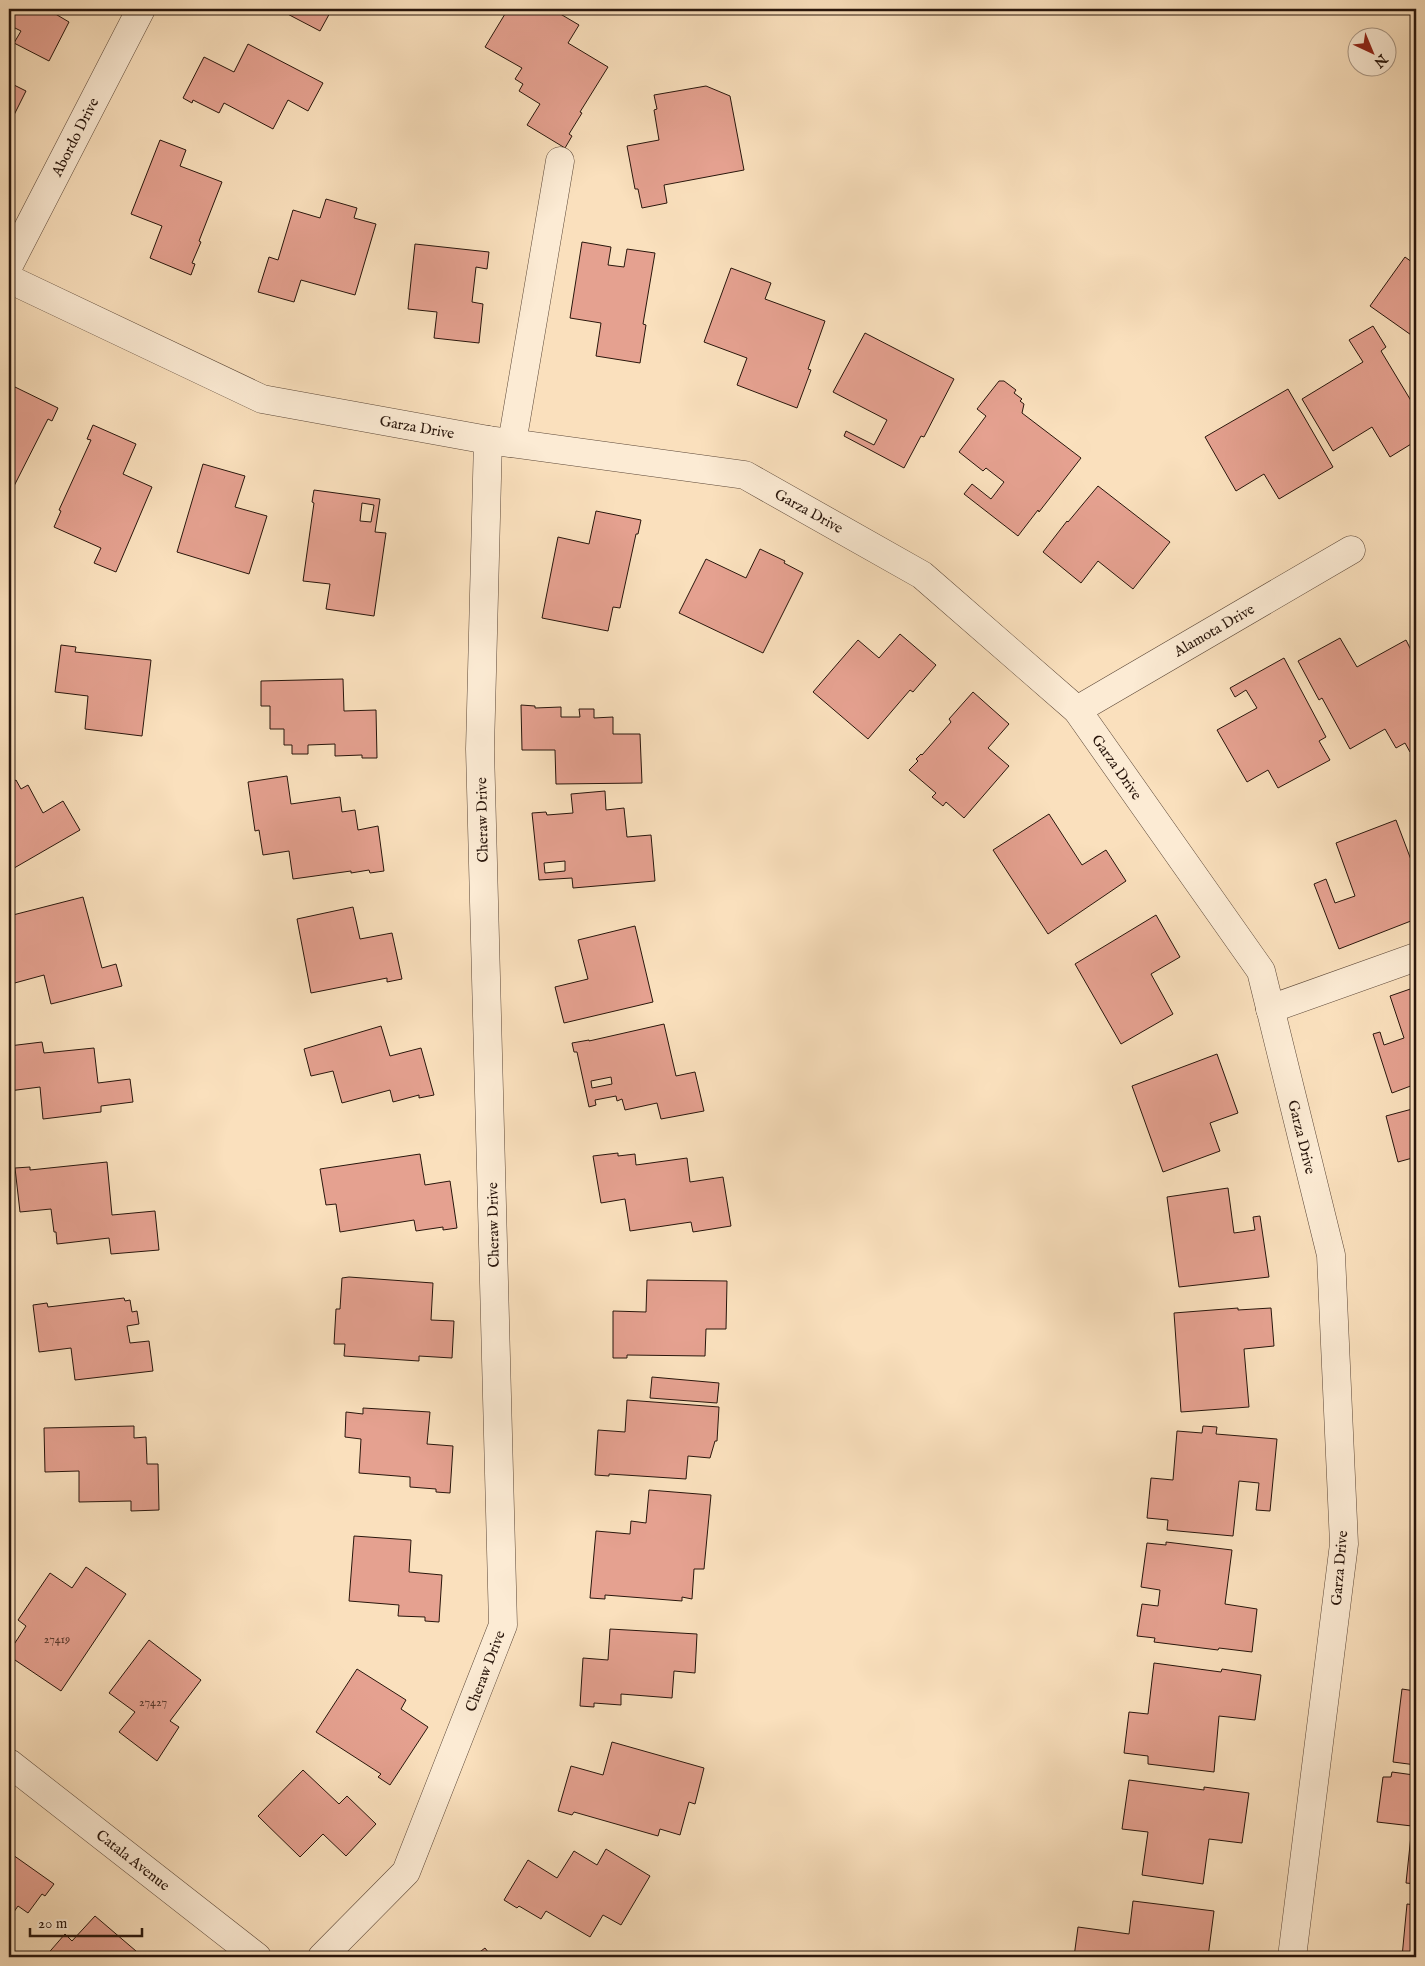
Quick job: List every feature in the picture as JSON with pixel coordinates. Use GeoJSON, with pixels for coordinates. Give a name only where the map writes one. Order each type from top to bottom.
{"type":"FeatureCollection","features":[{"type":"Feature","properties":{"kind":"street","name":"Abordo Drive"},"geometry":{"type":"LineString","coordinates":[[9,265],[141,9]]}},
{"type":"Feature","properties":{"kind":"street","name":"Cheraw Drive"},"geometry":{"type":"LineString","coordinates":[[322,1957],[406,1872],[503,1625],[480,749],[500,442],[560,161]]}},
{"type":"Feature","properties":{"kind":"street","name":"Garza Drive"},"geometry":{"type":"LineString","coordinates":[[9,280],[262,399],[500,442],[745,475],[922,575],[1077,710],[1261,971],[1331,1255],[1344,1544],[1292,1957]]}},
{"type":"Feature","properties":{"kind":"street","name":"Alamota Drive"},"geometry":{"type":"LineString","coordinates":[[1077,710],[1351,550]]}},
{"type":"Feature","properties":{"kind":"street"},"geometry":{"type":"LineString","coordinates":[[1270,1009],[1416,957]]}},
{"type":"Feature","properties":{"kind":"street","name":"Catala Avenue"},"geometry":{"type":"LineString","coordinates":[[9,1763],[257,1957]]}},
{"type":"Feature","properties":{"kind":"building"},"geometry":{"type":"Polygon","coordinates":[[[9,9],[47,9],[69,22],[49,61],[14,43],[21,31],[9,25],[9,9]]]}},
{"type":"Feature","properties":{"kind":"building"},"geometry":{"type":"Polygon","coordinates":[[[278,9],[332,9],[320,31],[278,9]]]}},
{"type":"Feature","properties":{"kind":"building"},"geometry":{"type":"Polygon","coordinates":[[[508,9],[559,9],[557,12],[579,25],[568,43],[608,67],[580,112],[582,113],[569,134],[572,136],[565,148],[527,125],[540,104],[519,91],[523,84],[515,79],[522,68],[485,47],[508,9]]]}},
{"type":"Feature","properties":{"kind":"building"},"geometry":{"type":"Polygon","coordinates":[[[248,44],[323,83],[308,111],[288,100],[273,129],[224,103],[219,113],[193,100],[192,103],[183,98],[204,57],[234,72],[248,44]]]}},
{"type":"Feature","properties":{"kind":"building"},"geometry":{"type":"Polygon","coordinates":[[[9,85],[12,87],[14,85],[26,91],[9,125],[9,85]]]}},
{"type":"Feature","properties":{"kind":"building"},"geometry":{"type":"Polygon","coordinates":[[[706,86],[730,96],[744,170],[664,185],[667,203],[642,208],[638,189],[635,189],[627,146],[659,140],[654,110],[657,109],[654,95],[706,86]]]}},
{"type":"Feature","properties":{"kind":"building"},"geometry":{"type":"Polygon","coordinates":[[[160,140],[186,150],[180,166],[222,182],[199,241],[201,242],[192,263],[195,264],[191,275],[150,258],[162,226],[131,214],[160,140]]]}},
{"type":"Feature","properties":{"kind":"building"},"geometry":{"type":"Polygon","coordinates":[[[326,199],[357,208],[354,218],[376,224],[355,295],[301,280],[294,302],[258,292],[269,257],[278,260],[293,210],[320,218],[326,199]]]}},
{"type":"Feature","properties":{"kind":"building"},"geometry":{"type":"Polygon","coordinates":[[[582,242],[611,247],[608,265],[624,267],[627,249],[655,253],[643,324],[646,325],[640,363],[596,356],[601,323],[570,318],[582,242]]]}},
{"type":"Feature","properties":{"kind":"building"},"geometry":{"type":"Polygon","coordinates":[[[415,244],[489,252],[487,269],[476,267],[472,302],[483,304],[479,343],[434,338],[437,312],[408,309],[415,244]]]}},
{"type":"Feature","properties":{"kind":"building"},"geometry":{"type":"Polygon","coordinates":[[[1405,257],[1416,265],[1416,336],[1414,337],[1370,306],[1405,257]]]}},
{"type":"Feature","properties":{"kind":"building"},"geometry":{"type":"Polygon","coordinates":[[[731,268],[771,283],[765,299],[825,321],[808,369],[811,370],[797,408],[737,385],[747,358],[704,342],[731,268]]]}},
{"type":"Feature","properties":{"kind":"building"},"geometry":{"type":"Polygon","coordinates":[[[1373,326],[1386,347],[1381,351],[1416,409],[1416,441],[1390,457],[1372,427],[1333,451],[1302,399],[1363,362],[1349,340],[1373,326]]]}},
{"type":"Feature","properties":{"kind":"building"},"geometry":{"type":"Polygon","coordinates":[[[865,333],[954,379],[924,437],[921,436],[904,468],[844,436],[846,431],[874,445],[887,420],[833,392],[865,333]]]}},
{"type":"Feature","properties":{"kind":"building"},"geometry":{"type":"Polygon","coordinates":[[[999,381],[1004,381],[1016,390],[1014,393],[1022,399],[1020,401],[1024,404],[1022,413],[1081,458],[1018,536],[964,494],[972,484],[991,499],[1004,482],[986,468],[983,471],[959,452],[986,416],[977,409],[999,381]]]}},
{"type":"Feature","properties":{"kind":"building"},"geometry":{"type":"Polygon","coordinates":[[[15,387],[58,408],[52,421],[48,419],[13,488],[9,486],[9,399],[15,387]]]}},
{"type":"Feature","properties":{"kind":"building"},"geometry":{"type":"Polygon","coordinates":[[[1288,389],[1333,467],[1279,499],[1264,474],[1236,491],[1205,437],[1288,389]]]}},
{"type":"Feature","properties":{"kind":"building"},"geometry":{"type":"Polygon","coordinates":[[[93,425],[136,444],[123,474],[152,487],[116,572],[94,563],[101,548],[54,527],[61,511],[59,510],[91,440],[87,439],[93,425]]]}},
{"type":"Feature","properties":{"kind":"building"},"geometry":{"type":"Polygon","coordinates":[[[203,464],[245,476],[235,507],[267,516],[249,574],[177,552],[203,464]]]}},
{"type":"Feature","properties":{"kind":"building"},"geometry":{"type":"Polygon","coordinates":[[[1098,486],[1170,542],[1133,589],[1098,561],[1081,583],[1043,552],[1098,486]]]}},
{"type":"Feature","properties":{"kind":"building"},"geometry":{"type":"Polygon","coordinates":[[[314,490],[380,499],[375,532],[386,533],[374,616],[326,609],[330,584],[303,581],[314,503],[312,502],[314,490]],[[362,503],[360,521],[371,522],[374,505],[362,503]]]}},
{"type":"Feature","properties":{"kind":"building"},"geometry":{"type":"Polygon","coordinates":[[[596,511],[641,520],[638,534],[636,534],[620,608],[613,607],[608,631],[542,618],[558,537],[589,544],[596,511]]]}},
{"type":"Feature","properties":{"kind":"building"},"geometry":{"type":"Polygon","coordinates":[[[760,549],[785,561],[784,563],[803,573],[763,653],[679,613],[706,559],[746,578],[760,549]]]}},
{"type":"Feature","properties":{"kind":"building"},"geometry":{"type":"Polygon","coordinates":[[[900,634],[936,665],[913,692],[910,690],[868,739],[813,692],[858,640],[879,658],[900,634]]]}},
{"type":"Feature","properties":{"kind":"building"},"geometry":{"type":"Polygon","coordinates":[[[1340,638],[1357,667],[1406,640],[1416,660],[1416,748],[1410,752],[1405,743],[1396,748],[1385,729],[1350,749],[1322,698],[1319,700],[1298,661],[1340,638]]]}},
{"type":"Feature","properties":{"kind":"building"},"geometry":{"type":"Polygon","coordinates":[[[61,645],[76,647],[75,652],[151,660],[142,736],[85,729],[88,696],[55,692],[61,645]]]}},
{"type":"Feature","properties":{"kind":"building"},"geometry":{"type":"Polygon","coordinates":[[[1284,658],[1326,737],[1319,741],[1330,760],[1278,788],[1268,770],[1247,782],[1217,730],[1257,708],[1246,690],[1235,697],[1230,688],[1284,658]]]}},
{"type":"Feature","properties":{"kind":"building"},"geometry":{"type":"Polygon","coordinates":[[[343,679],[344,711],[376,710],[377,758],[362,758],[362,755],[335,756],[335,744],[308,745],[308,754],[292,754],[292,745],[284,745],[284,729],[270,729],[270,706],[261,706],[261,681],[343,679]]]}},
{"type":"Feature","properties":{"kind":"building"},"geometry":{"type":"Polygon","coordinates":[[[973,692],[1009,724],[988,748],[1009,766],[964,818],[946,802],[943,806],[932,797],[936,793],[909,770],[918,761],[916,759],[922,755],[951,722],[949,719],[973,692]]]}},
{"type":"Feature","properties":{"kind":"building"},"geometry":{"type":"Polygon","coordinates":[[[521,705],[535,706],[535,708],[561,707],[561,717],[580,717],[579,709],[594,709],[594,718],[613,717],[613,734],[640,734],[642,783],[556,784],[555,750],[522,750],[521,705]]]}},
{"type":"Feature","properties":{"kind":"building"},"geometry":{"type":"Polygon","coordinates":[[[287,776],[291,804],[340,797],[342,812],[355,810],[358,830],[378,826],[384,871],[370,873],[369,870],[351,873],[351,871],[293,879],[289,851],[263,855],[259,830],[255,831],[248,782],[287,776]]]}},
{"type":"Feature","properties":{"kind":"building"},"geometry":{"type":"Polygon","coordinates":[[[16,780],[21,789],[28,785],[43,813],[63,801],[80,830],[9,871],[9,784],[16,780]]]}},
{"type":"Feature","properties":{"kind":"building"},"geometry":{"type":"Polygon","coordinates":[[[605,791],[606,810],[624,808],[627,837],[651,835],[655,881],[573,888],[572,878],[539,880],[532,813],[546,812],[547,815],[573,813],[571,794],[605,791]],[[565,861],[544,863],[545,873],[565,871],[565,861]]]}},
{"type":"Feature","properties":{"kind":"building"},"geometry":{"type":"Polygon","coordinates":[[[1049,814],[1082,865],[1106,850],[1126,881],[1048,934],[993,850],[1049,814]]]}},
{"type":"Feature","properties":{"kind":"building"},"geometry":{"type":"Polygon","coordinates":[[[1396,820],[1416,873],[1416,919],[1339,949],[1314,884],[1326,879],[1335,903],[1355,896],[1336,843],[1396,820]]]}},
{"type":"Feature","properties":{"kind":"building"},"geometry":{"type":"Polygon","coordinates":[[[83,897],[102,968],[116,964],[122,986],[51,1004],[44,975],[11,984],[9,973],[9,916],[83,897]]]}},
{"type":"Feature","properties":{"kind":"building"},"geometry":{"type":"Polygon","coordinates":[[[353,907],[360,939],[392,933],[402,979],[387,982],[387,978],[311,993],[297,919],[353,907]]]}},
{"type":"Feature","properties":{"kind":"building"},"geometry":{"type":"Polygon","coordinates":[[[1156,915],[1180,957],[1151,974],[1173,1014],[1121,1044],[1075,964],[1156,915]]]}},
{"type":"Feature","properties":{"kind":"building"},"geometry":{"type":"Polygon","coordinates":[[[635,926],[653,1002],[564,1023],[555,987],[588,979],[578,940],[635,926]]]}},
{"type":"Feature","properties":{"kind":"building"},"geometry":{"type":"Polygon","coordinates":[[[1416,987],[1416,1084],[1392,1093],[1373,1034],[1380,1032],[1384,1045],[1404,1038],[1390,996],[1416,987]]]}},
{"type":"Feature","properties":{"kind":"building"},"geometry":{"type":"Polygon","coordinates":[[[664,1024],[676,1076],[695,1072],[704,1111],[661,1119],[657,1103],[625,1110],[622,1099],[617,1101],[616,1096],[595,1100],[596,1105],[589,1107],[577,1052],[574,1052],[572,1043],[664,1024]],[[611,1077],[591,1081],[592,1088],[612,1084],[611,1077]]]}},
{"type":"Feature","properties":{"kind":"building"},"geometry":{"type":"Polygon","coordinates":[[[381,1026],[390,1056],[421,1048],[434,1095],[419,1098],[419,1095],[393,1102],[390,1090],[342,1103],[333,1071],[311,1076],[304,1049],[381,1026]]]}},
{"type":"Feature","properties":{"kind":"building"},"geometry":{"type":"Polygon","coordinates":[[[42,1042],[44,1053],[94,1048],[98,1083],[130,1079],[133,1102],[101,1106],[101,1112],[43,1119],[40,1087],[9,1091],[9,1046],[42,1042]]]}},
{"type":"Feature","properties":{"kind":"building"},"geometry":{"type":"Polygon","coordinates":[[[1217,1054],[1238,1113],[1210,1123],[1220,1151],[1163,1172],[1132,1086],[1217,1054]]]}},
{"type":"Feature","properties":{"kind":"building"},"geometry":{"type":"Polygon","coordinates":[[[1416,1108],[1416,1157],[1398,1162],[1386,1116],[1416,1108]]]}},
{"type":"Feature","properties":{"kind":"building"},"geometry":{"type":"Polygon","coordinates":[[[618,1153],[618,1156],[635,1154],[636,1165],[687,1158],[690,1182],[723,1177],[731,1226],[693,1232],[691,1222],[630,1231],[625,1199],[601,1203],[593,1156],[618,1153]]]}},
{"type":"Feature","properties":{"kind":"building"},"geometry":{"type":"Polygon","coordinates":[[[420,1154],[425,1185],[450,1181],[457,1228],[443,1230],[443,1227],[416,1231],[414,1220],[340,1232],[336,1204],[326,1205],[320,1169],[420,1154]]]}},
{"type":"Feature","properties":{"kind":"building"},"geometry":{"type":"Polygon","coordinates":[[[107,1162],[112,1215],[155,1211],[159,1250],[111,1254],[109,1238],[57,1244],[51,1209],[20,1212],[15,1168],[30,1167],[30,1170],[107,1162]]]}},
{"type":"Feature","properties":{"kind":"building"},"geometry":{"type":"Polygon","coordinates":[[[1228,1188],[1234,1233],[1255,1230],[1253,1217],[1260,1216],[1269,1277],[1179,1287],[1167,1197],[1228,1188]]]}},
{"type":"Feature","properties":{"kind":"building"},"geometry":{"type":"Polygon","coordinates":[[[342,1278],[433,1283],[431,1320],[454,1321],[452,1358],[419,1356],[419,1361],[344,1356],[345,1344],[334,1344],[336,1309],[340,1309],[342,1278]]]}},
{"type":"Feature","properties":{"kind":"building"},"geometry":{"type":"Polygon","coordinates":[[[647,1280],[727,1281],[726,1329],[706,1329],[705,1356],[627,1355],[627,1358],[613,1358],[613,1311],[646,1312],[647,1280]]]}},
{"type":"Feature","properties":{"kind":"building"},"geometry":{"type":"Polygon","coordinates":[[[124,1298],[125,1301],[130,1300],[132,1312],[137,1311],[139,1324],[127,1326],[130,1343],[149,1341],[153,1371],[75,1380],[71,1348],[39,1352],[33,1305],[47,1303],[48,1307],[124,1298]]]}},
{"type":"Feature","properties":{"kind":"building"},"geometry":{"type":"Polygon","coordinates":[[[1238,1308],[1238,1310],[1271,1308],[1274,1346],[1244,1349],[1249,1407],[1181,1412],[1174,1313],[1238,1308]]]}},
{"type":"Feature","properties":{"kind":"building"},"geometry":{"type":"Polygon","coordinates":[[[652,1377],[719,1383],[717,1403],[650,1398],[652,1377]]]}},
{"type":"Feature","properties":{"kind":"building"},"geometry":{"type":"Polygon","coordinates":[[[627,1400],[719,1407],[717,1441],[715,1441],[710,1458],[688,1456],[686,1479],[609,1474],[609,1476],[595,1475],[598,1430],[625,1432],[627,1400]]]}},
{"type":"Feature","properties":{"kind":"building"},"geometry":{"type":"Polygon","coordinates":[[[363,1408],[430,1412],[427,1444],[453,1446],[450,1493],[436,1492],[436,1489],[410,1487],[410,1477],[359,1473],[361,1439],[345,1437],[346,1412],[363,1414],[363,1408]]]}},
{"type":"Feature","properties":{"kind":"building"},"geometry":{"type":"Polygon","coordinates":[[[134,1426],[134,1438],[146,1437],[147,1464],[158,1464],[159,1510],[131,1511],[131,1501],[79,1502],[79,1471],[45,1472],[44,1428],[134,1426]]]}},
{"type":"Feature","properties":{"kind":"building"},"geometry":{"type":"Polygon","coordinates":[[[1203,1426],[1217,1427],[1216,1434],[1277,1439],[1270,1511],[1256,1510],[1259,1483],[1239,1481],[1233,1536],[1167,1530],[1168,1520],[1147,1518],[1151,1478],[1173,1480],[1177,1431],[1202,1433],[1203,1426]]]}},
{"type":"Feature","properties":{"kind":"building"},"geometry":{"type":"Polygon","coordinates":[[[649,1490],[711,1495],[704,1569],[694,1569],[692,1599],[682,1597],[682,1601],[605,1595],[605,1599],[590,1598],[596,1531],[630,1534],[631,1521],[646,1523],[649,1490]]]}},
{"type":"Feature","properties":{"kind":"building"},"geometry":{"type":"Polygon","coordinates":[[[354,1536],[411,1540],[409,1572],[442,1575],[439,1622],[425,1621],[425,1617],[398,1616],[399,1605],[349,1601],[354,1536]]]}},
{"type":"Feature","properties":{"kind":"building"},"geometry":{"type":"Polygon","coordinates":[[[1166,1542],[1232,1550],[1225,1604],[1257,1609],[1252,1652],[1154,1642],[1155,1638],[1137,1636],[1142,1604],[1158,1606],[1160,1590],[1141,1587],[1147,1543],[1166,1545],[1166,1542]]]}},
{"type":"Feature","properties":{"kind":"building"},"geometry":{"type":"Polygon","coordinates":[[[86,1567],[126,1594],[61,1691],[9,1656],[9,1652],[26,1626],[18,1620],[50,1573],[72,1588],[86,1567]]]}},
{"type":"Feature","properties":{"kind":"building"},"geometry":{"type":"Polygon","coordinates":[[[610,1629],[697,1634],[695,1673],[674,1671],[672,1698],[621,1694],[621,1705],[594,1703],[594,1707],[580,1706],[583,1658],[608,1660],[610,1629]]]}},
{"type":"Feature","properties":{"kind":"building"},"geometry":{"type":"Polygon","coordinates":[[[149,1640],[201,1680],[170,1721],[179,1727],[157,1761],[119,1732],[135,1712],[109,1693],[149,1640]]]}},
{"type":"Feature","properties":{"kind":"building"},"geometry":{"type":"Polygon","coordinates":[[[1154,1663],[1221,1672],[1222,1669],[1261,1675],[1255,1720],[1219,1716],[1214,1772],[1148,1764],[1148,1756],[1124,1753],[1129,1712],[1148,1714],[1154,1663]]]}},
{"type":"Feature","properties":{"kind":"building"},"geometry":{"type":"Polygon","coordinates":[[[357,1669],[406,1700],[401,1709],[428,1727],[390,1785],[378,1777],[381,1774],[316,1732],[357,1669]]]}},
{"type":"Feature","properties":{"kind":"building"},"geometry":{"type":"Polygon","coordinates":[[[1402,1689],[1415,1691],[1412,1716],[1416,1716],[1416,1765],[1393,1762],[1402,1689]]]}},
{"type":"Feature","properties":{"kind":"building"},"geometry":{"type":"Polygon","coordinates":[[[612,1742],[704,1768],[695,1804],[689,1802],[680,1835],[660,1829],[658,1836],[574,1812],[572,1815],[558,1811],[571,1766],[603,1775],[612,1742]]]}},
{"type":"Feature","properties":{"kind":"building"},"geometry":{"type":"Polygon","coordinates":[[[303,1770],[339,1804],[347,1796],[376,1824],[346,1856],[323,1834],[300,1857],[258,1816],[303,1770]]]}},
{"type":"Feature","properties":{"kind":"building"},"geometry":{"type":"Polygon","coordinates":[[[1392,1772],[1414,1775],[1413,1780],[1416,1780],[1416,1884],[1406,1883],[1412,1826],[1377,1822],[1383,1777],[1391,1777],[1392,1772]]]}},
{"type":"Feature","properties":{"kind":"building"},"geometry":{"type":"Polygon","coordinates":[[[1129,1780],[1204,1790],[1204,1787],[1249,1793],[1242,1843],[1209,1839],[1203,1884],[1142,1875],[1148,1832],[1122,1829],[1129,1780]]]}},
{"type":"Feature","properties":{"kind":"building"},"geometry":{"type":"Polygon","coordinates":[[[606,1849],[650,1876],[621,1925],[603,1915],[590,1937],[546,1911],[541,1919],[519,1906],[517,1908],[504,1900],[528,1860],[557,1878],[574,1851],[597,1865],[606,1849]]]}},
{"type":"Feature","properties":{"kind":"building"},"geometry":{"type":"Polygon","coordinates":[[[13,1855],[54,1884],[45,1896],[42,1894],[28,1913],[18,1906],[9,1919],[9,1860],[13,1855]]]}},
{"type":"Feature","properties":{"kind":"building"},"geometry":{"type":"Polygon","coordinates":[[[1133,1901],[1214,1911],[1208,1957],[1074,1957],[1078,1927],[1129,1934],[1133,1901]]]}},
{"type":"Feature","properties":{"kind":"building"},"geometry":{"type":"Polygon","coordinates":[[[1407,1904],[1416,1905],[1416,1957],[1402,1957],[1407,1904]]]}},
{"type":"Feature","properties":{"kind":"building"},"geometry":{"type":"Polygon","coordinates":[[[95,1916],[143,1957],[45,1957],[65,1934],[72,1941],[95,1916]]]}},
{"type":"Feature","properties":{"kind":"building"},"geometry":{"type":"Polygon","coordinates":[[[485,1948],[492,1957],[473,1957],[485,1948]]]}}]}
